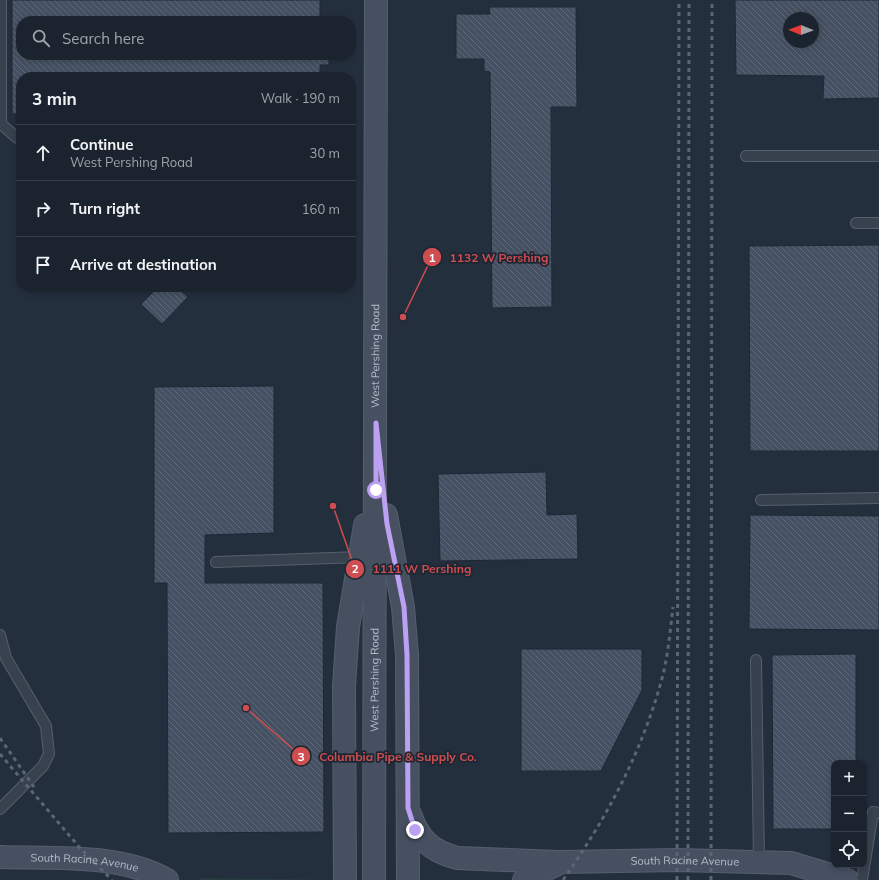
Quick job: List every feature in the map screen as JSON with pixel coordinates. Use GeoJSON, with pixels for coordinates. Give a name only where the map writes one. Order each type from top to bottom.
{"type":"FeatureCollection","features":[{"type":"Feature","properties":{"kind":"main road","name":"West Pershing Road"},"geometry":{"type":"LineString","coordinates":[[374,880],[376,0]]}},
{"type":"Feature","properties":{"kind":"main road"},"geometry":{"type":"LineString","coordinates":[[345,880],[344,686],[348,627],[366,520],[376,423]]}},
{"type":"Feature","properties":{"kind":"main road"},"geometry":{"type":"LineString","coordinates":[[376,423],[387,524],[404,607],[407,655],[408,880]]}},
{"type":"Feature","properties":{"kind":"main road"},"geometry":{"type":"LineString","coordinates":[[408,808],[415,830],[426,843],[442,854],[458,858],[562,862]]}},
{"type":"Feature","properties":{"kind":"main road","name":"South Racine Avenue"},"geometry":{"type":"LineString","coordinates":[[0,857],[91,860],[123,864],[158,875],[167,880]]}},
{"type":"Feature","properties":{"kind":"main road","name":"South Racine Avenue"},"geometry":{"type":"LineString","coordinates":[[524,880],[562,862],[759,861],[791,863],[847,880]]}},
{"type":"Feature","properties":{"kind":"lane"},"geometry":{"type":"LineString","coordinates":[[1,0],[1,124],[16,137]]}},
{"type":"Feature","properties":{"kind":"lane"},"geometry":{"type":"LineString","coordinates":[[746,156],[879,156]]}},
{"type":"Feature","properties":{"kind":"lane"},"geometry":{"type":"LineString","coordinates":[[856,223],[879,223]]}},
{"type":"Feature","properties":{"kind":"lane"},"geometry":{"type":"LineString","coordinates":[[761,500],[879,498]]}},
{"type":"Feature","properties":{"kind":"lane"},"geometry":{"type":"LineString","coordinates":[[216,562],[360,557]]}},
{"type":"Feature","properties":{"kind":"lane"},"geometry":{"type":"LineString","coordinates":[[0,635],[6,658],[46,726],[49,754],[43,766],[0,809]]}},
{"type":"Feature","properties":{"kind":"lane"},"geometry":{"type":"LineString","coordinates":[[756,660],[759,861]]}},
{"type":"Feature","properties":{"kind":"lane"},"geometry":{"type":"LineString","coordinates":[[862,880],[873,812],[879,812]]}},
{"type":"Feature","properties":{"kind":"green space"},"geometry":{"type":"Polygon","coordinates":[[[201,878],[326,880],[199,880],[201,878]]]}},
{"type":"Feature","properties":{"kind":"building"},"geometry":{"type":"Polygon","coordinates":[[[12,0],[320,0],[320,16],[16,16],[16,60],[329,60],[329,65],[320,65],[320,72],[16,72],[16,114],[12,114],[12,0]]]}},
{"type":"Feature","properties":{"kind":"building"},"geometry":{"type":"Polygon","coordinates":[[[735,0],[879,0],[879,98],[823,99],[824,76],[736,75],[735,0]]]}},
{"type":"Feature","properties":{"kind":"building"},"geometry":{"type":"Polygon","coordinates":[[[489,7],[576,7],[577,107],[551,107],[552,307],[492,308],[490,72],[484,71],[484,59],[456,59],[456,14],[490,14],[489,7]]]}},
{"type":"Feature","properties":{"kind":"building"},"geometry":{"type":"Polygon","coordinates":[[[879,245],[879,451],[750,451],[749,246],[879,245]]]}},
{"type":"Feature","properties":{"kind":"building"},"geometry":{"type":"Polygon","coordinates":[[[153,292],[182,292],[188,297],[162,324],[141,304],[153,292]]]}},
{"type":"Feature","properties":{"kind":"building"},"geometry":{"type":"Polygon","coordinates":[[[274,386],[274,533],[205,535],[205,583],[323,583],[324,832],[168,833],[167,583],[154,583],[154,387],[274,386]]]}},
{"type":"Feature","properties":{"kind":"building"},"geometry":{"type":"Polygon","coordinates":[[[546,472],[547,515],[577,514],[578,559],[440,561],[438,474],[546,472]]]}},
{"type":"Feature","properties":{"kind":"building"},"geometry":{"type":"Polygon","coordinates":[[[750,515],[879,516],[879,630],[749,629],[750,515]]]}},
{"type":"Feature","properties":{"kind":"building"},"geometry":{"type":"Polygon","coordinates":[[[521,649],[642,649],[642,690],[601,771],[521,771],[521,649]]]}},
{"type":"Feature","properties":{"kind":"building"},"geometry":{"type":"Polygon","coordinates":[[[856,654],[856,760],[831,760],[831,829],[773,829],[772,655],[856,654]]]}},
{"type":"Feature","properties":{"kind":"railway"},"geometry":{"type":"LineString","coordinates":[[677,880],[679,0]]}},
{"type":"Feature","properties":{"kind":"railway"},"geometry":{"type":"LineString","coordinates":[[688,880],[689,0]]}},
{"type":"Feature","properties":{"kind":"railway"},"geometry":{"type":"LineString","coordinates":[[711,880],[712,0]]}},
{"type":"Feature","properties":{"kind":"railway"},"geometry":{"type":"LineString","coordinates":[[563,880],[608,810],[633,760],[653,709],[663,673],[673,607]]}},
{"type":"Feature","properties":{"kind":"railway"},"geometry":{"type":"LineString","coordinates":[[0,738],[34,787]]}},
{"type":"Feature","properties":{"kind":"railway"},"geometry":{"type":"LineString","coordinates":[[0,754],[80,848],[112,880]]}},
{"type":"Feature","properties":{"kind":"place","name":"1132 W Pershing"},"geometry":{"type":"Point","coordinates":[403,317]}},
{"type":"Feature","properties":{"kind":"place","name":"1111 W Pershing"},"geometry":{"type":"Point","coordinates":[333,506]}},
{"type":"Feature","properties":{"kind":"place","name":"Columbia Pipe & Supply Co."},"geometry":{"type":"Point","coordinates":[246,708]}},
{"type":"Feature","properties":{"kind":"route"},"geometry":{"type":"LineString","coordinates":[[376,490],[376,423],[387,524],[404,607],[407,655],[408,808],[415,830]]}}]}
